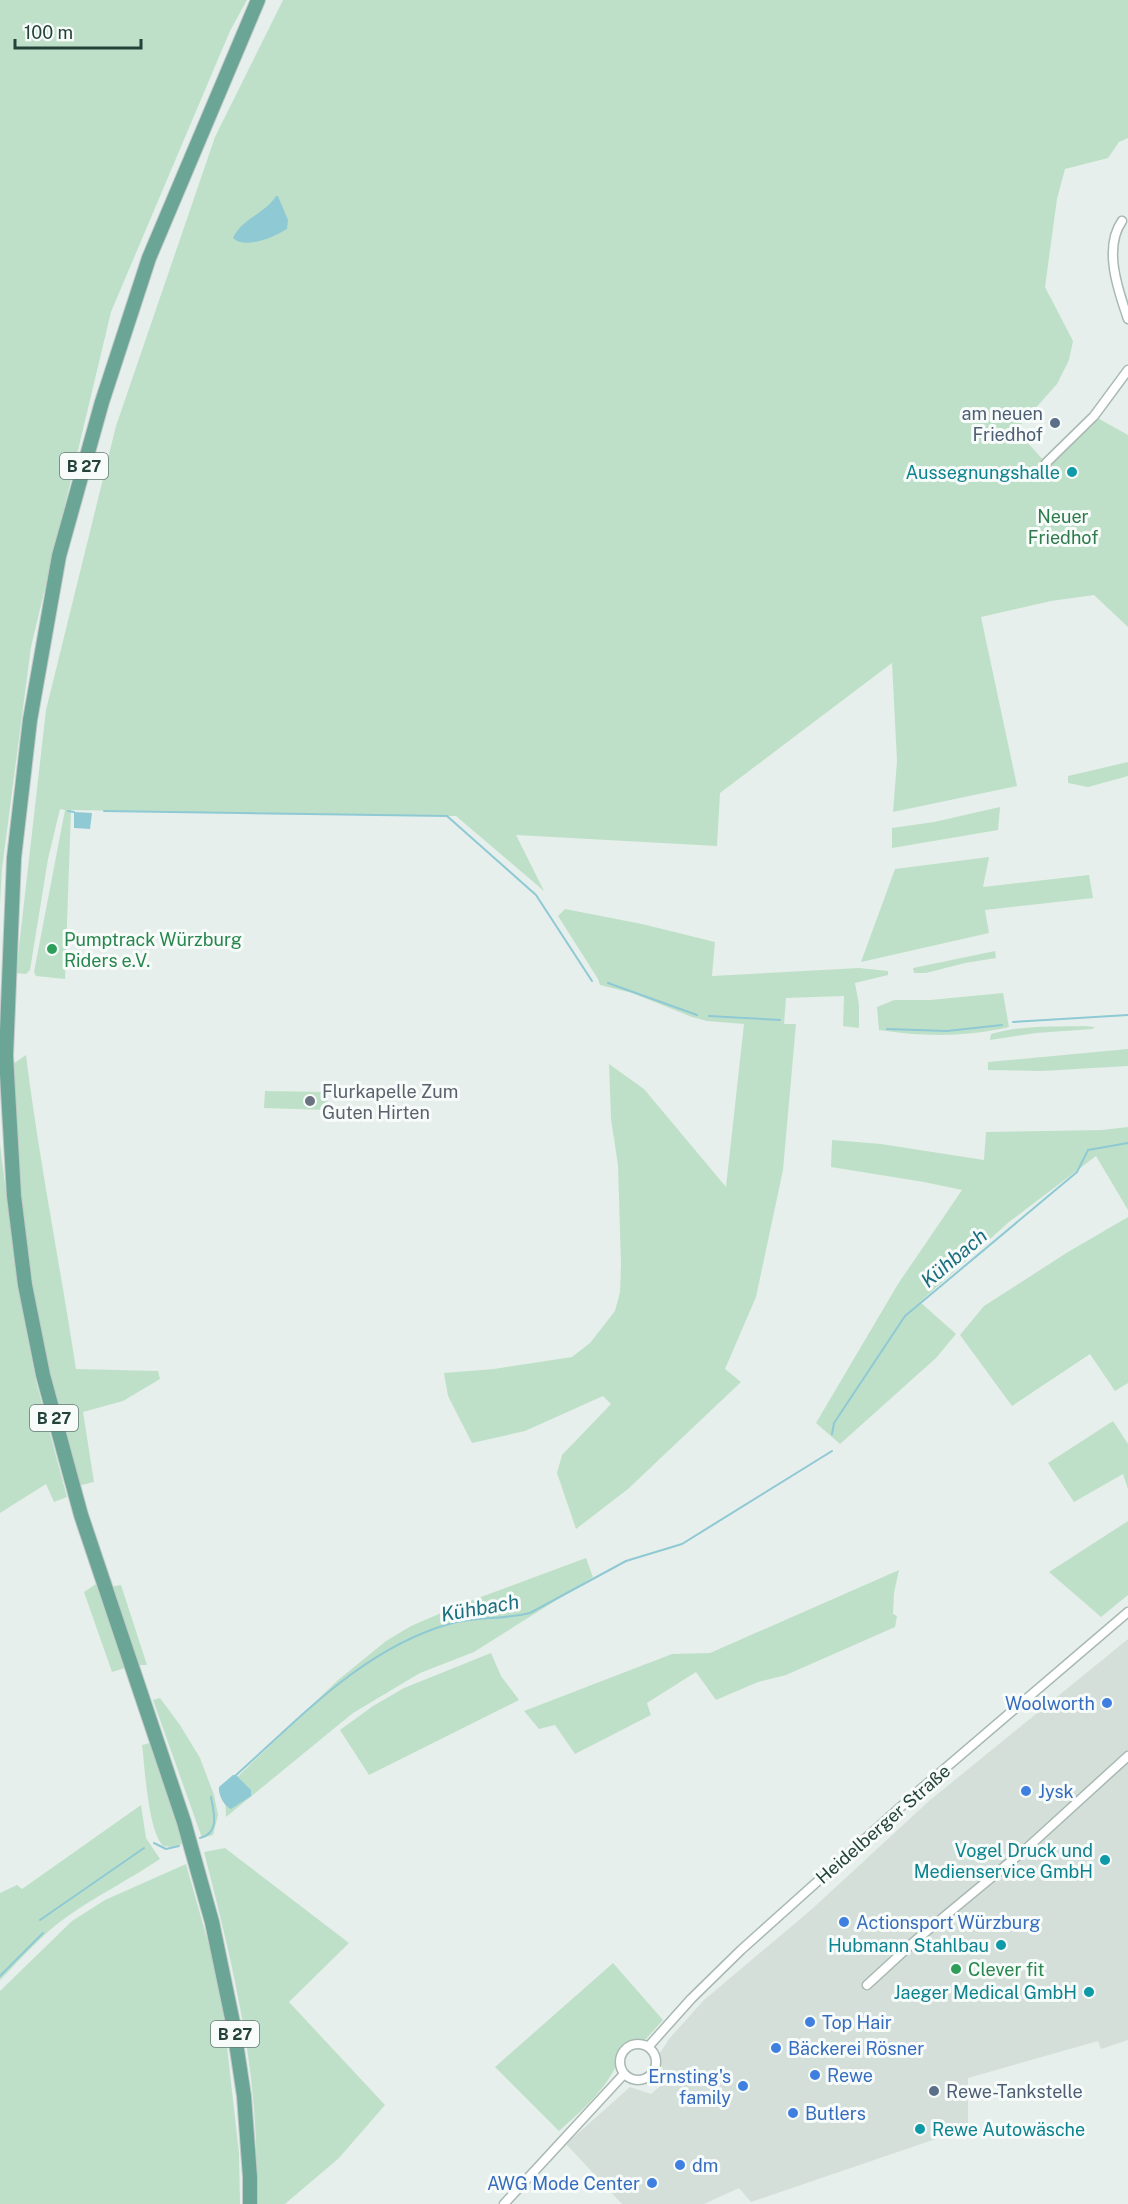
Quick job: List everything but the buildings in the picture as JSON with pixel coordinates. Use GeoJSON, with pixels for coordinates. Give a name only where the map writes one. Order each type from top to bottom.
{"type":"FeatureCollection","features":[{"type":"Feature","properties":{"kind":"main road","name":"B 27"},"geometry":{"type":"LineString","coordinates":[[250,2204],[244,2096],[235,2034],[222,1966],[198,1868],[81,1515],[43,1375],[25,1285],[14,1196],[7,1067],[15,858],[30,720],[59,556],[102,402],[149,258],[258,0]]}},
{"type":"Feature","properties":{"kind":"street"},"geometry":{"type":"LineString","coordinates":[[1122,220],[1115,231],[1113,257],[1128,319]]}},
{"type":"Feature","properties":{"kind":"street"},"geometry":{"type":"LineString","coordinates":[[1046,463],[1094,416],[1128,370]]}},
{"type":"Feature","properties":{"kind":"street","name":"Heidelberger Straße"},"geometry":{"type":"LineString","coordinates":[[648,2047],[691,1999],[741,1950],[914,1795],[1128,1612]]}},
{"type":"Feature","properties":{"kind":"street"},"geometry":{"type":"LineString","coordinates":[[867,1985],[916,1940],[1027,1848],[1128,1756]]}},
{"type":"Feature","properties":{"kind":"street"},"geometry":{"type":"LineString","coordinates":[[637,2044],[648,2047],[653,2052],[656,2064],[651,2075],[640,2081],[628,2078],[620,2063],[622,2052],[637,2044]]}},
{"type":"Feature","properties":{"kind":"street"},"geometry":{"type":"LineString","coordinates":[[504,2204],[624,2074]]}},
{"type":"Feature","properties":{"kind":"shaded area"},"geometry":{"type":"Polygon","coordinates":[[[1128,1639],[1128,2040],[1101,2049],[1098,2041],[968,2078],[968,2128],[751,2202],[739,2188],[704,2204],[622,2204],[566,2144],[630,2087],[651,2094],[667,2080],[658,2056],[669,2039],[704,2000],[812,1909],[929,1801],[1128,1639]]]}},
{"type":"Feature","properties":{"kind":"green space"},"geometry":{"type":"Polygon","coordinates":[[[0,0],[247,0],[230,31],[111,312],[31,647],[2,869],[0,904],[0,0]]]}},
{"type":"Feature","properties":{"kind":"green space","name":"Neuer Friedhof"},"geometry":{"type":"Polygon","coordinates":[[[283,0],[1128,0],[1128,138],[1119,142],[1108,158],[1065,169],[1057,199],[1045,287],[1073,341],[1069,360],[1057,384],[1016,430],[1046,463],[1094,416],[1128,435],[1128,627],[1094,595],[1051,601],[981,617],[1017,786],[893,812],[897,761],[892,663],[720,793],[717,846],[516,835],[544,891],[456,816],[71,810],[65,979],[36,976],[34,972],[65,810],[60,809],[48,859],[30,970],[26,974],[16,973],[46,710],[116,426],[215,137],[283,0]]]}},
{"type":"Feature","properties":{"kind":"green space"},"geometry":{"type":"Polygon","coordinates":[[[1128,762],[1128,776],[1088,787],[1068,783],[1068,776],[1128,762]]]}},
{"type":"Feature","properties":{"kind":"green space"},"geometry":{"type":"Polygon","coordinates":[[[1000,807],[998,830],[892,848],[892,828],[934,822],[1000,807]]]}},
{"type":"Feature","properties":{"kind":"green space"},"geometry":{"type":"Polygon","coordinates":[[[989,857],[983,887],[1089,875],[1093,898],[985,910],[989,933],[861,962],[895,869],[989,857]]]}},
{"type":"Feature","properties":{"kind":"green space"},"geometry":{"type":"Polygon","coordinates":[[[565,909],[642,924],[715,942],[712,976],[859,968],[888,971],[888,975],[855,983],[859,1005],[859,1028],[843,1026],[844,996],[786,998],[784,1024],[796,1024],[783,1170],[756,1297],[725,1369],[741,1382],[628,1489],[576,1529],[557,1473],[562,1455],[611,1404],[603,1396],[525,1431],[472,1443],[448,1396],[444,1373],[494,1369],[572,1357],[590,1343],[615,1311],[620,1292],[621,1264],[618,1165],[611,1119],[609,1064],[644,1089],[726,1187],[744,1024],[707,1021],[692,1017],[632,993],[600,985],[558,916],[565,909]]]}},
{"type":"Feature","properties":{"kind":"green space"},"geometry":{"type":"Polygon","coordinates":[[[995,951],[996,958],[926,973],[914,973],[913,968],[995,951]]]}},
{"type":"Feature","properties":{"kind":"green space"},"geometry":{"type":"Polygon","coordinates":[[[1003,993],[1009,1027],[977,1033],[944,1035],[879,1030],[877,1007],[894,1000],[930,1000],[1003,993]]]}},
{"type":"Feature","properties":{"kind":"green space"},"geometry":{"type":"Polygon","coordinates":[[[1095,1027],[990,1040],[991,1034],[1014,1029],[1095,1027]]]}},
{"type":"Feature","properties":{"kind":"green space"},"geometry":{"type":"Polygon","coordinates":[[[1128,1049],[1128,1066],[1041,1071],[988,1070],[988,1062],[1128,1049]]]}},
{"type":"Feature","properties":{"kind":"green space"},"geometry":{"type":"Polygon","coordinates":[[[26,1055],[76,1369],[158,1371],[160,1379],[123,1401],[83,1412],[94,1482],[78,1486],[39,1322],[26,1239],[17,1155],[13,1064],[26,1055]]]}},
{"type":"Feature","properties":{"kind":"green space"},"geometry":{"type":"Polygon","coordinates":[[[265,1091],[328,1092],[327,1110],[264,1108],[265,1091]]]}},
{"type":"Feature","properties":{"kind":"green space"},"geometry":{"type":"Polygon","coordinates":[[[1128,1127],[1128,1210],[1096,1156],[1009,1222],[920,1302],[956,1334],[936,1358],[840,1444],[816,1423],[898,1284],[962,1190],[831,1167],[832,1140],[881,1144],[984,1160],[986,1132],[1102,1130],[1128,1127]]]}},
{"type":"Feature","properties":{"kind":"green space"},"geometry":{"type":"Polygon","coordinates":[[[0,1144],[18,1287],[36,1381],[67,1497],[54,1502],[46,1484],[0,1513],[0,1144]]]}},
{"type":"Feature","properties":{"kind":"green space"},"geometry":{"type":"Polygon","coordinates":[[[1128,1217],[1128,1383],[1115,1391],[1090,1354],[1012,1406],[960,1335],[984,1306],[1128,1217]]]}},
{"type":"Feature","properties":{"kind":"green space"},"geometry":{"type":"Polygon","coordinates":[[[1113,1421],[1128,1444],[1128,1489],[1123,1474],[1074,1502],[1048,1463],[1113,1421]]]}},
{"type":"Feature","properties":{"kind":"green space"},"geometry":{"type":"Polygon","coordinates":[[[1128,1521],[1128,1595],[1101,1617],[1049,1572],[1128,1521]]]}},
{"type":"Feature","properties":{"kind":"green space"},"geometry":{"type":"Polygon","coordinates":[[[586,1558],[593,1577],[474,1652],[420,1673],[353,1713],[226,1817],[225,1789],[337,1681],[386,1641],[411,1626],[462,1604],[586,1558]]]}},
{"type":"Feature","properties":{"kind":"green space"},"geometry":{"type":"Polygon","coordinates":[[[899,1570],[894,1593],[893,1614],[897,1616],[895,1627],[786,1675],[758,1682],[716,1700],[696,1672],[647,1703],[651,1715],[575,1754],[555,1725],[539,1729],[524,1711],[672,1654],[710,1653],[899,1570]]]}},
{"type":"Feature","properties":{"kind":"green space"},"geometry":{"type":"Polygon","coordinates":[[[96,1584],[125,1668],[112,1672],[84,1592],[96,1584]]]}},
{"type":"Feature","properties":{"kind":"green space"},"geometry":{"type":"Polygon","coordinates":[[[121,1585],[147,1665],[135,1665],[109,1587],[121,1585]]]}},
{"type":"Feature","properties":{"kind":"green space"},"geometry":{"type":"Polygon","coordinates":[[[491,1653],[501,1676],[519,1700],[369,1775],[340,1730],[373,1706],[404,1688],[491,1653]]]}},
{"type":"Feature","properties":{"kind":"green space"},"geometry":{"type":"Polygon","coordinates":[[[160,1698],[200,1758],[214,1795],[218,1815],[213,1835],[202,1838],[153,1700],[160,1698]]]}},
{"type":"Feature","properties":{"kind":"green space"},"geometry":{"type":"Polygon","coordinates":[[[154,1742],[184,1838],[182,1844],[172,1847],[163,1846],[158,1838],[148,1799],[142,1745],[154,1742]]]}},
{"type":"Feature","properties":{"kind":"green space"},"geometry":{"type":"Polygon","coordinates":[[[141,1805],[146,1838],[160,1859],[59,1923],[0,1980],[0,1893],[17,1885],[22,1889],[141,1805]]]}},
{"type":"Feature","properties":{"kind":"green space"},"geometry":{"type":"Polygon","coordinates":[[[225,1848],[349,1943],[289,2002],[385,2105],[339,2158],[285,2204],[255,2204],[256,2160],[250,2071],[235,1982],[204,1852],[225,1848]]]}},
{"type":"Feature","properties":{"kind":"green space"},"geometry":{"type":"Polygon","coordinates":[[[186,1864],[210,1949],[223,2011],[239,2153],[240,2204],[0,2204],[0,1991],[72,1921],[105,1900],[186,1864]]]}},
{"type":"Feature","properties":{"kind":"green space"},"geometry":{"type":"Polygon","coordinates":[[[613,1963],[663,2020],[645,2040],[630,2042],[623,2046],[613,2072],[601,2089],[559,2131],[495,2067],[613,1963]]]}},
{"type":"Feature","properties":{"kind":"water"},"geometry":{"type":"Polygon","coordinates":[[[276,196],[288,220],[287,229],[267,239],[252,243],[233,238],[242,226],[276,196]]]}},
{"type":"Feature","properties":{"kind":"water"},"geometry":{"type":"Polygon","coordinates":[[[74,812],[92,813],[90,829],[74,828],[74,812]]]}},
{"type":"Feature","properties":{"kind":"water"},"geometry":{"type":"Polygon","coordinates":[[[236,1775],[251,1790],[251,1796],[231,1809],[222,1800],[219,1787],[236,1775]]]}},
{"type":"Feature","properties":{"kind":"waterway"},"geometry":{"type":"LineString","coordinates":[[68,811],[74,812]]}},
{"type":"Feature","properties":{"kind":"waterway"},"geometry":{"type":"LineString","coordinates":[[104,811],[447,816],[536,895],[592,981]]}},
{"type":"Feature","properties":{"kind":"waterway"},"geometry":{"type":"LineString","coordinates":[[608,983],[697,1015]]}},
{"type":"Feature","properties":{"kind":"waterway"},"geometry":{"type":"LineString","coordinates":[[1013,1022],[1128,1015]]}},
{"type":"Feature","properties":{"kind":"waterway"},"geometry":{"type":"LineString","coordinates":[[709,1016],[780,1020]]}},
{"type":"Feature","properties":{"kind":"waterway"},"geometry":{"type":"LineString","coordinates":[[887,1029],[947,1031],[1002,1025]]}},
{"type":"Feature","properties":{"kind":"waterway","name":"Kühbach"},"geometry":{"type":"LineString","coordinates":[[832,1434],[834,1423],[905,1316],[1077,1172],[1088,1150],[1128,1143]]}},
{"type":"Feature","properties":{"kind":"waterway","name":"Kühbach"},"geometry":{"type":"LineString","coordinates":[[234,1777],[333,1688],[388,1650],[417,1635],[449,1624],[530,1613],[626,1561],[682,1544],[832,1451]]}},
{"type":"Feature","properties":{"kind":"waterway","name":"Kühbach"},"geometry":{"type":"LineString","coordinates":[[200,1838],[211,1832],[213,1827],[211,1797]]}},
{"type":"Feature","properties":{"kind":"waterway","name":"Kühbach"},"geometry":{"type":"LineString","coordinates":[[154,1843],[166,1849],[179,1846]]}},
{"type":"Feature","properties":{"kind":"waterway","name":"Kühbach"},"geometry":{"type":"LineString","coordinates":[[40,1920],[144,1848]]}},
{"type":"Feature","properties":{"kind":"waterway","name":"Kühbach"},"geometry":{"type":"LineString","coordinates":[[0,1976],[43,1933]]}},
{"type":"Feature","properties":{"kind":"place","name":"am neuen Friedhof"},"geometry":{"type":"Point","coordinates":[1055,423]}},
{"type":"Feature","properties":{"kind":"place","name":"Aussegnungshalle"},"geometry":{"type":"Point","coordinates":[1072,472]}},
{"type":"Feature","properties":{"kind":"place","name":"Pumptrack Würzburg Riders e.V."},"geometry":{"type":"Point","coordinates":[52,949]}},
{"type":"Feature","properties":{"kind":"place","name":"Flurkapelle Zum Guten Hirten"},"geometry":{"type":"Point","coordinates":[310,1101]}},
{"type":"Feature","properties":{"kind":"place","name":"Woolworth"},"geometry":{"type":"Point","coordinates":[1107,1703]}},
{"type":"Feature","properties":{"kind":"place","name":"Jysk"},"geometry":{"type":"Point","coordinates":[1026,1791]}},
{"type":"Feature","properties":{"kind":"place","name":"Vogel Druck und Medienservice GmbH"},"geometry":{"type":"Point","coordinates":[1105,1860]}},
{"type":"Feature","properties":{"kind":"place","name":"Actionsport Würzburg"},"geometry":{"type":"Point","coordinates":[844,1922]}},
{"type":"Feature","properties":{"kind":"place","name":"Hubmann Stahlbau"},"geometry":{"type":"Point","coordinates":[1001,1945]}},
{"type":"Feature","properties":{"kind":"place","name":"Clever fit"},"geometry":{"type":"Point","coordinates":[956,1969]}},
{"type":"Feature","properties":{"kind":"place","name":"Jaeger Medical GmbH"},"geometry":{"type":"Point","coordinates":[1089,1992]}},
{"type":"Feature","properties":{"kind":"place","name":"Top Hair"},"geometry":{"type":"Point","coordinates":[810,2022]}},
{"type":"Feature","properties":{"kind":"place","name":"Bäckerei Rösner"},"geometry":{"type":"Point","coordinates":[776,2048]}},
{"type":"Feature","properties":{"kind":"place","name":"Rewe"},"geometry":{"type":"Point","coordinates":[815,2075]}},
{"type":"Feature","properties":{"kind":"place","name":"Ernsting's family"},"geometry":{"type":"Point","coordinates":[743,2086]}},
{"type":"Feature","properties":{"kind":"place","name":"Rewe-Tankstelle"},"geometry":{"type":"Point","coordinates":[934,2091]}},
{"type":"Feature","properties":{"kind":"place","name":"Butlers"},"geometry":{"type":"Point","coordinates":[793,2113]}},
{"type":"Feature","properties":{"kind":"place","name":"Rewe Autowäsche"},"geometry":{"type":"Point","coordinates":[920,2129]}},
{"type":"Feature","properties":{"kind":"place","name":"dm"},"geometry":{"type":"Point","coordinates":[680,2165]}},
{"type":"Feature","properties":{"kind":"place","name":"AWG Mode Center"},"geometry":{"type":"Point","coordinates":[652,2183]}}]}
